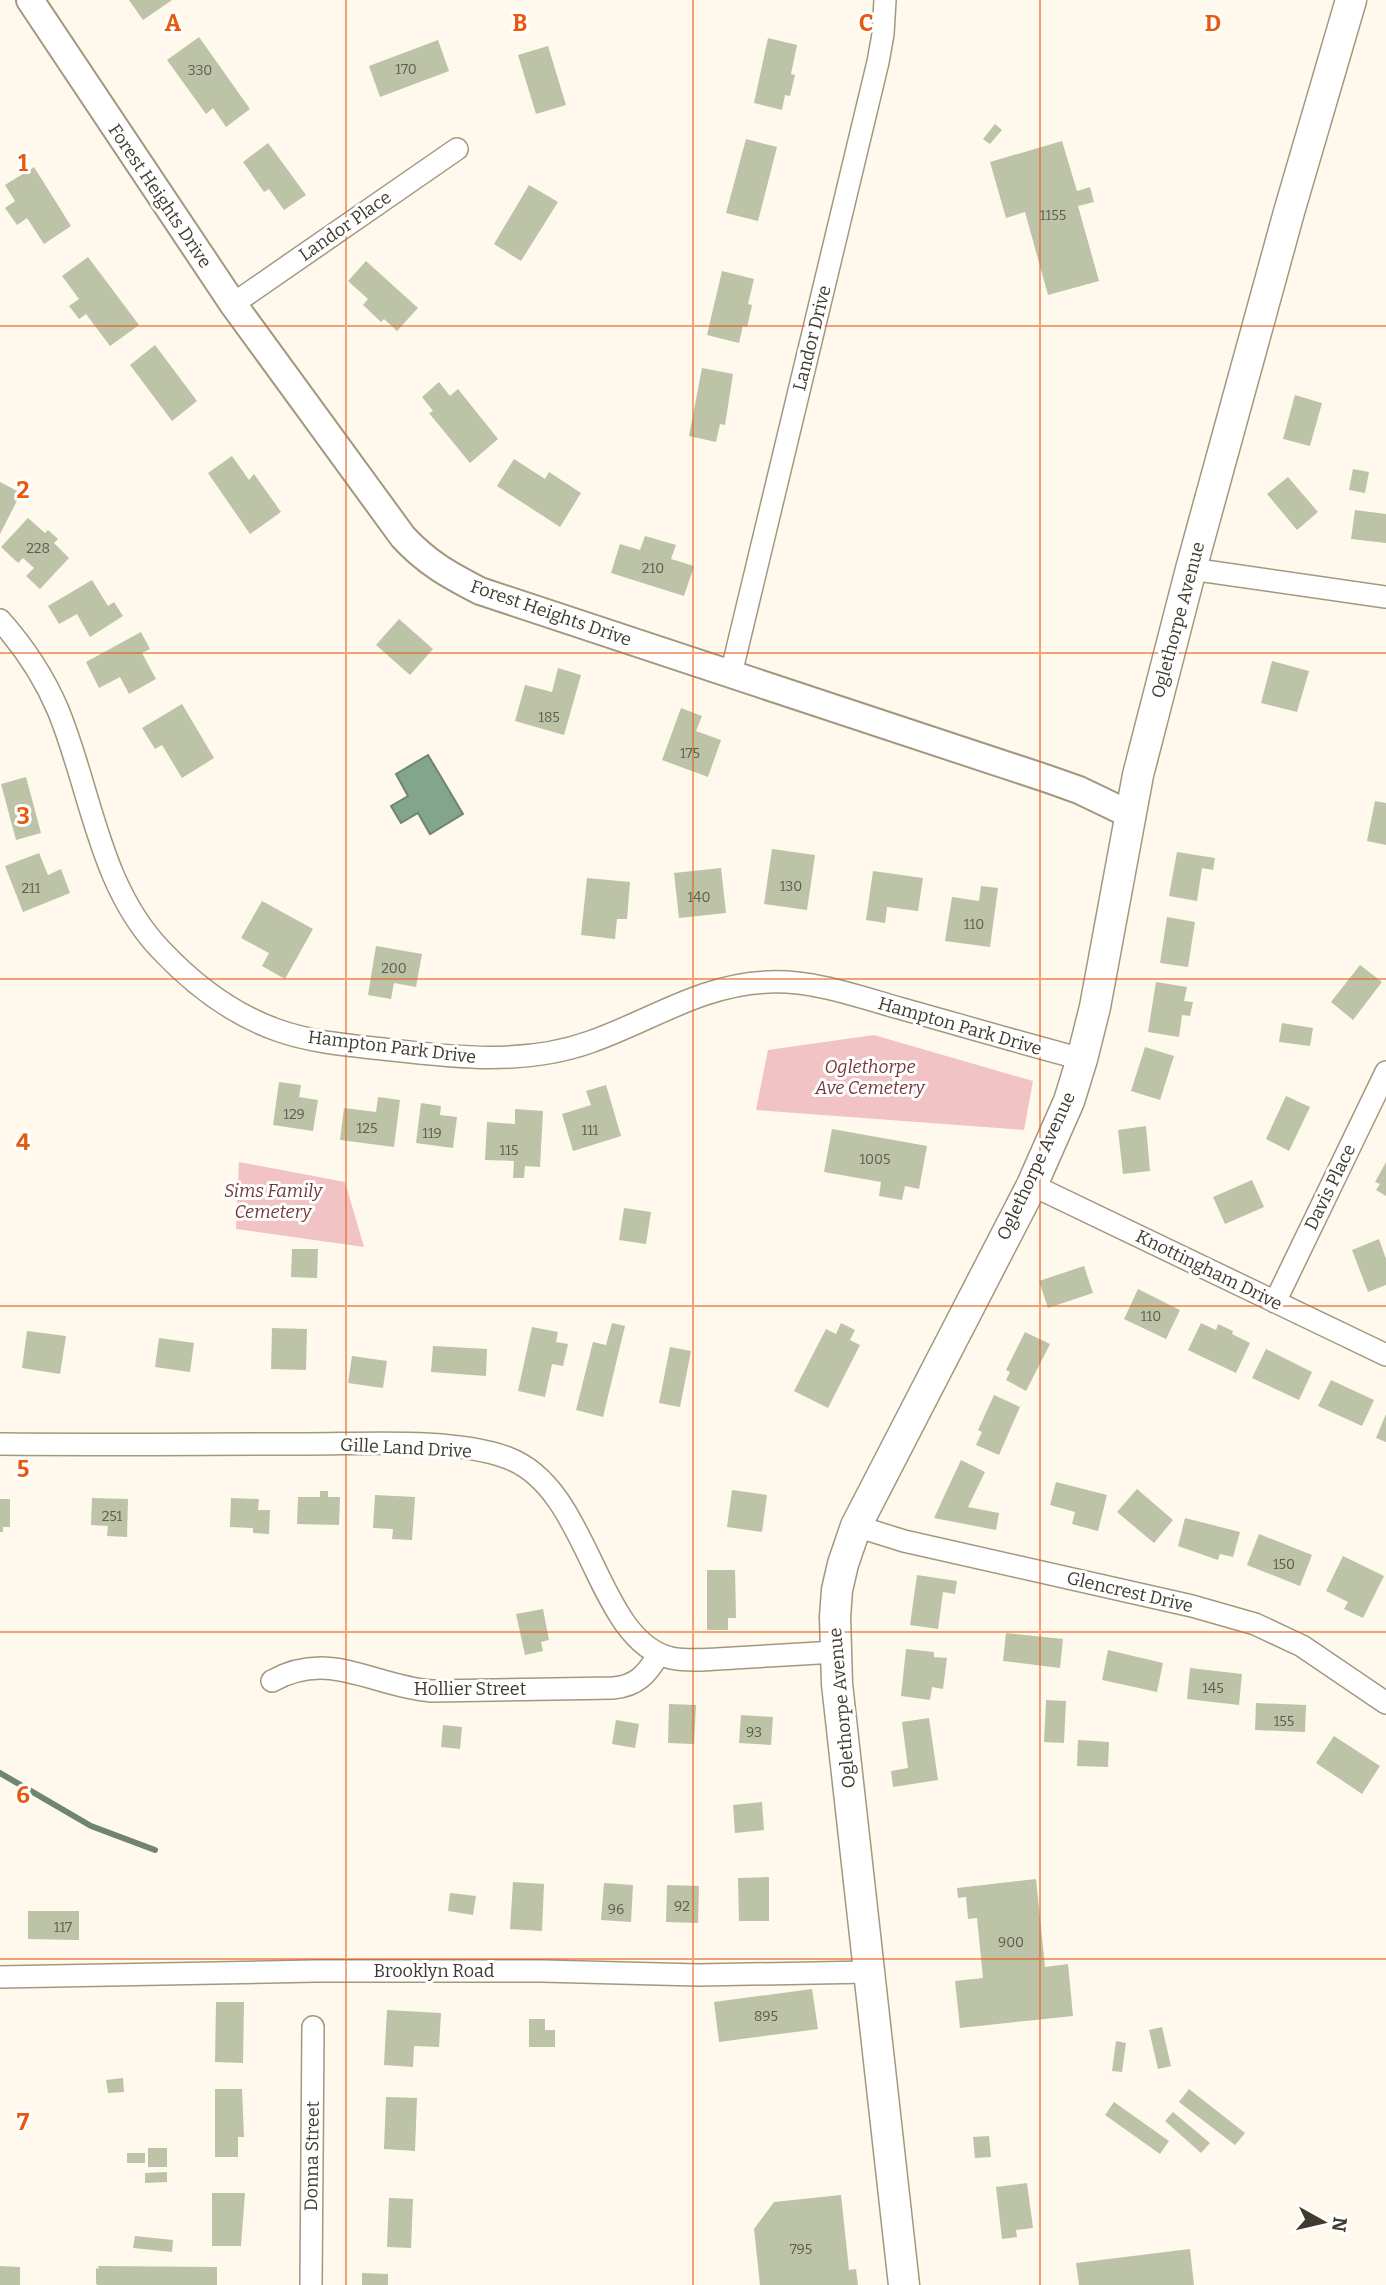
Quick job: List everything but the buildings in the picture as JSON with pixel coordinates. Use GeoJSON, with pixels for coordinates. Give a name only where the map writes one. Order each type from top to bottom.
{"type":"FeatureCollection","features":[{"type":"Feature","properties":{"kind":"main road","name":"Oglethorpe Avenue"},"geometry":{"type":"LineString","coordinates":[[904,2285],[835,1651],[837,1590],[856,1526],[1032,1185],[1069,1101],[1095,1007],[1129,814],[1191,569],[1289,212],[1351,0]]}},
{"type":"Feature","properties":{"kind":"street","name":"Forest Heights Drive"},"geometry":{"type":"LineString","coordinates":[[30,0],[233,304],[403,537],[422,557],[443,573],[480,591],[1079,790],[1129,814]]}},
{"type":"Feature","properties":{"kind":"street","name":"Landor Drive"},"geometry":{"type":"LineString","coordinates":[[731,674],[878,62],[885,0]]}},
{"type":"Feature","properties":{"kind":"street","name":"Landor Place"},"geometry":{"type":"LineString","coordinates":[[233,304],[457,149]]}},
{"type":"Feature","properties":{"kind":"street"},"geometry":{"type":"LineString","coordinates":[[1191,569],[1386,597]]}},
{"type":"Feature","properties":{"kind":"street","name":"Hampton Park Drive"},"geometry":{"type":"LineString","coordinates":[[0,620],[19,641],[41,675],[57,709],[109,863],[121,894],[135,918],[158,947],[209,994],[275,1030],[307,1039],[435,1055],[485,1058],[523,1056],[557,1051],[589,1042],[710,990],[741,983],[772,981],[833,989],[1082,1059]]}},
{"type":"Feature","properties":{"kind":"street","name":"Davis Place"},"geometry":{"type":"LineString","coordinates":[[1275,1302],[1386,1072]]}},
{"type":"Feature","properties":{"kind":"street","name":"Knottingham Drive"},"geometry":{"type":"LineString","coordinates":[[1032,1185],[1386,1355]]}},
{"type":"Feature","properties":{"kind":"street","name":"Gille Land Drive"},"geometry":{"type":"LineString","coordinates":[[0,1444],[369,1444],[448,1447],[502,1457],[524,1466],[537,1476],[551,1493],[572,1524],[628,1630],[646,1647],[670,1658],[698,1660],[835,1651]]}},
{"type":"Feature","properties":{"kind":"street","name":"Glencrest Drive"},"geometry":{"type":"LineString","coordinates":[[856,1526],[904,1541],[1192,1606],[1255,1624],[1302,1646],[1386,1703]]}},
{"type":"Feature","properties":{"kind":"street","name":"Hollier Street"},"geometry":{"type":"LineString","coordinates":[[272,1681],[289,1672],[308,1668],[359,1672],[405,1688],[431,1691],[621,1688],[644,1677],[659,1654]]}},
{"type":"Feature","properties":{"kind":"street","name":"Brooklyn Road"},"geometry":{"type":"LineString","coordinates":[[0,1978],[316,1971],[542,1971],[698,1975],[869,1972]]}},
{"type":"Feature","properties":{"kind":"street","name":"Donna Street"},"geometry":{"type":"LineString","coordinates":[[311,2285],[313,2026]]}},
{"type":"Feature","properties":{"kind":"green space","name":"Oglethorpe Ave Cemetery"},"geometry":{"type":"Polygon","coordinates":[[[874,1035],[1033,1081],[1024,1130],[756,1110],[768,1050],[874,1035]]]}},
{"type":"Feature","properties":{"kind":"green space","name":"Sims Family Cemetery"},"geometry":{"type":"Polygon","coordinates":[[[239,1162],[345,1182],[364,1247],[236,1229],[239,1162]]]}},
{"type":"Feature","properties":{"kind":"shaded area"},"geometry":{"type":"Polygon","coordinates":[[[428,755],[463,814],[430,834],[418,813],[401,823],[391,806],[408,796],[396,774],[428,755]]]}},
{"type":"Feature","properties":{"kind":"waterway"},"geometry":{"type":"LineString","coordinates":[[0,1773],[91,1826],[155,1850]]}}]}
